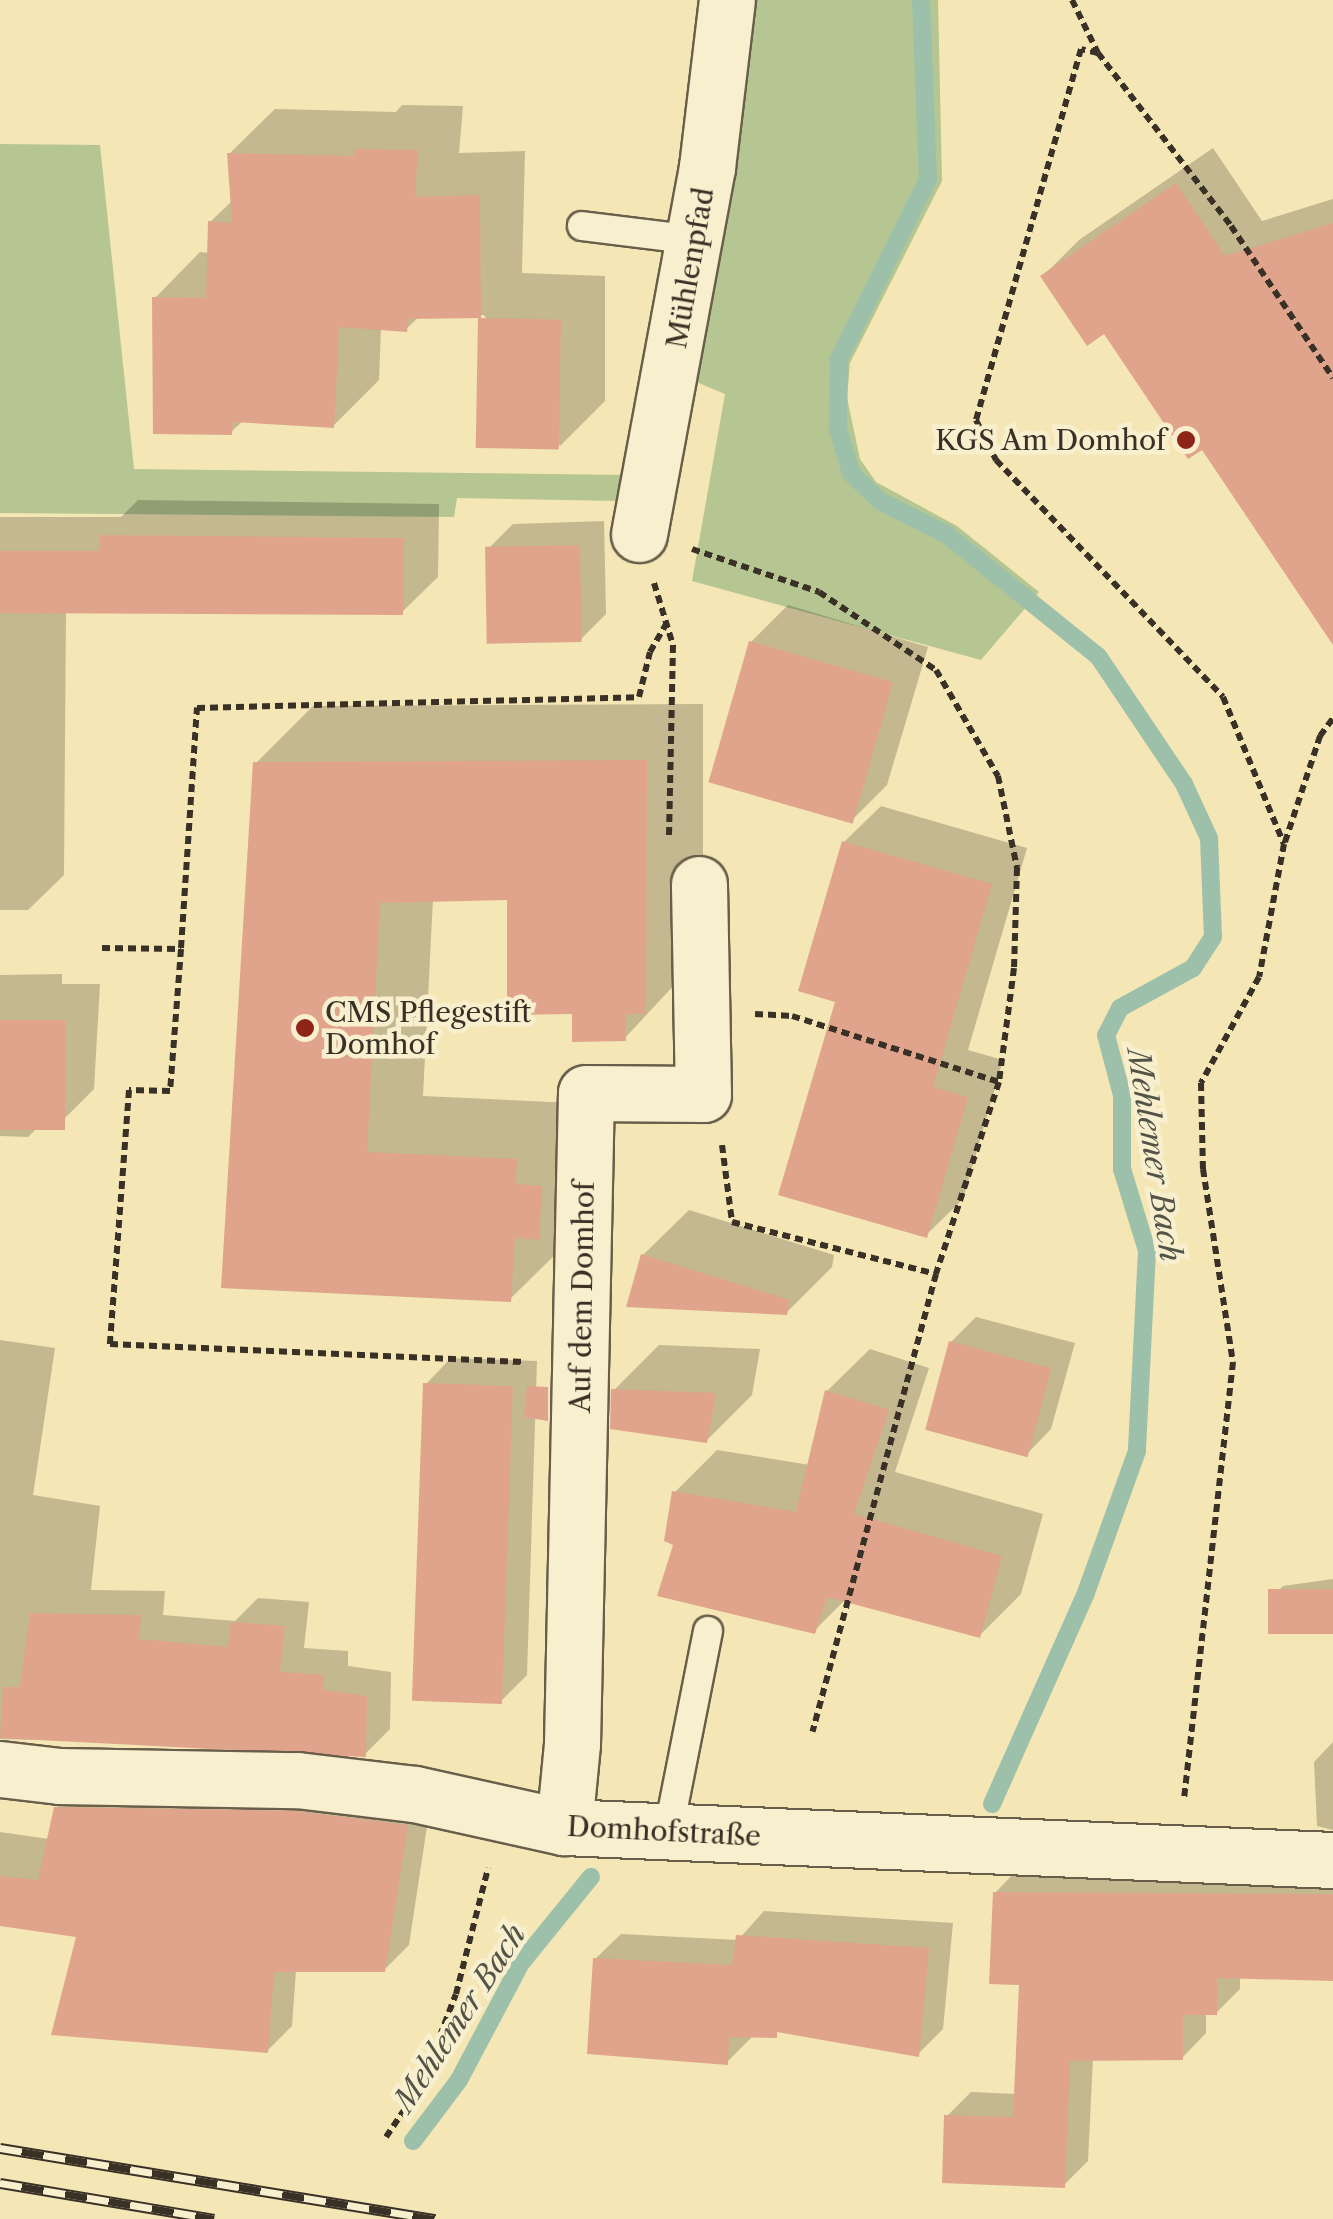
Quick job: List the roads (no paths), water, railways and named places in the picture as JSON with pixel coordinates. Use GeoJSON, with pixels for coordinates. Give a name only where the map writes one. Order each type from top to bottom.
{"type":"FeatureCollection","features":[{"type":"Feature","properties":{"kind":"street","name":"Mühlenpfad"},"geometry":{"type":"LineString","coordinates":[[639,534],[694,240],[727,0]]}},
{"type":"Feature","properties":{"kind":"street","name":"Auf dem Domhof"},"geometry":{"type":"LineString","coordinates":[[564,1827],[572,1744],[586,1093],[702,1094],[699,884]]}},
{"type":"Feature","properties":{"kind":"street","name":"Domhofstraße"},"geometry":{"type":"LineString","coordinates":[[0,1769],[60,1776],[297,1780],[414,1794],[564,1827],[1333,1860]]}},
{"type":"Feature","properties":{"kind":"lane"},"geometry":{"type":"LineString","coordinates":[[582,226],[694,240]]}},
{"type":"Feature","properties":{"kind":"lane"},"geometry":{"type":"LineString","coordinates":[[668,1833],[708,1631]]}},
{"type":"Feature","properties":{"kind":"waterway","name":"Mehlemer Bach"},"geometry":{"type":"LineString","coordinates":[[921,0],[928,179],[839,359],[838,429],[851,473],[880,501],[946,534],[1098,656],[1184,784],[1209,838],[1213,937],[1193,968],[1120,1008],[1106,1035],[1122,1095],[1122,1169],[1147,1251],[1137,1451],[1086,1593],[992,1804]]}},
{"type":"Feature","properties":{"kind":"waterway","name":"Mehlemer Bach"},"geometry":{"type":"LineString","coordinates":[[413,2141],[459,2080],[521,1963],[591,1877]]}},
{"type":"Feature","properties":{"kind":"railway"},"geometry":{"type":"LineString","coordinates":[[0,2148],[435,2219]]}},
{"type":"Feature","properties":{"kind":"railway"},"geometry":{"type":"LineString","coordinates":[[0,2183],[214,2219]]}},
{"type":"Feature","properties":{"kind":"place","name":"KGS Am Domhof"},"geometry":{"type":"Point","coordinates":[1186,440]}},
{"type":"Feature","properties":{"kind":"place","name":"CMS Pflegestift Domhof"},"geometry":{"type":"Point","coordinates":[305,1028]}}]}
